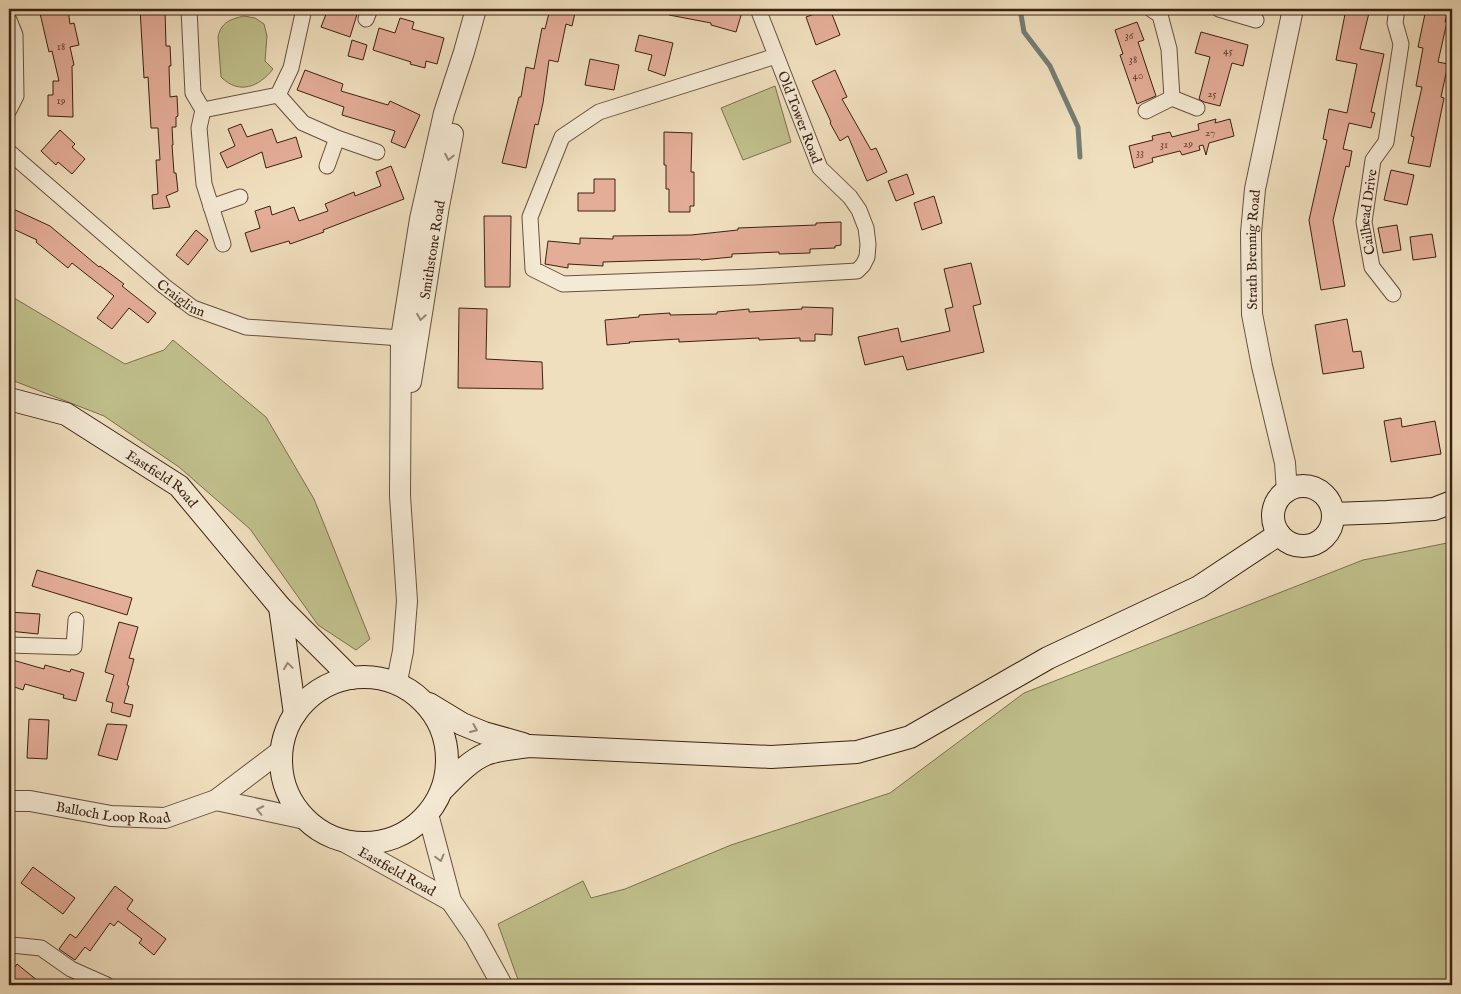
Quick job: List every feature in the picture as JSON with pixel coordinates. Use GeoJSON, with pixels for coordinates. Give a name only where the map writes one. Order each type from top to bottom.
{"type":"FeatureCollection","features":[{"type":"Feature","properties":{"kind":"main road","name":"Eastfield Road"},"geometry":{"type":"LineString","coordinates":[[9,399],[66,414],[179,486],[280,607],[351,678]]}},
{"type":"Feature","properties":{"kind":"main road"},"geometry":{"type":"LineString","coordinates":[[1305,486],[1323,493],[1329,502],[1333,514],[1332,526],[1327,536],[1320,542],[1310,546],[1295,545],[1285,541],[1279,534],[1274,523],[1274,513],[1279,498],[1287,492],[1296,487],[1305,486]]}},
{"type":"Feature","properties":{"kind":"main road"},"geometry":{"type":"LineString","coordinates":[[1333,514],[1434,508],[1452,502]]}},
{"type":"Feature","properties":{"kind":"main road"},"geometry":{"type":"LineString","coordinates":[[529,746],[490,735],[462,724],[397,681],[377,678],[351,678],[330,684],[311,696],[295,714],[282,750],[284,782],[290,799],[305,819],[325,834],[343,841],[365,844],[396,837],[410,830],[428,814],[442,790],[472,763],[485,755],[511,748],[529,746],[771,757],[866,750],[910,737],[1048,658],[1199,587],[1279,534]]}},
{"type":"Feature","properties":{"kind":"main road"},"geometry":{"type":"LineString","coordinates":[[280,607],[295,714]]}},
{"type":"Feature","properties":{"kind":"main road"},"geometry":{"type":"LineString","coordinates":[[417,696],[426,705],[441,728],[447,753],[442,790]]}},
{"type":"Feature","properties":{"kind":"street"},"geometry":{"type":"LineString","coordinates":[[189,9],[193,93],[203,110],[199,128],[204,184],[224,244]]}},
{"type":"Feature","properties":{"kind":"street"},"geometry":{"type":"LineString","coordinates":[[278,95],[291,68],[304,9]]}},
{"type":"Feature","properties":{"kind":"street","name":"Smithstone Road"},"geometry":{"type":"LineString","coordinates":[[397,681],[403,651],[407,601],[400,496],[401,338],[420,219],[444,113],[476,9]]}},
{"type":"Feature","properties":{"kind":"street","name":"Smithstone Road"},"geometry":{"type":"LineString","coordinates":[[400,496],[412,374],[439,206],[459,107],[488,9]]}},
{"type":"Feature","properties":{"kind":"street","name":"Old Tower Road"},"geometry":{"type":"LineString","coordinates":[[758,9],[820,168],[850,197],[859,210],[866,228],[867,252],[864,265],[857,270],[753,277],[563,284],[533,269],[530,217],[562,137],[599,112],[776,56]]}},
{"type":"Feature","properties":{"kind":"street"},"geometry":{"type":"LineString","coordinates":[[1218,9],[1256,20]]}},
{"type":"Feature","properties":{"kind":"street","name":"Strath Brennig Road"},"geometry":{"type":"LineString","coordinates":[[1287,492],[1285,463],[1252,314],[1251,233],[1255,189],[1293,9]]}},
{"type":"Feature","properties":{"kind":"street","name":"Cailhead Drive"},"geometry":{"type":"LineString","coordinates":[[1393,294],[1372,267],[1364,222],[1373,160],[1386,142],[1401,44],[1395,23],[1397,9]]}},
{"type":"Feature","properties":{"kind":"street"},"geometry":{"type":"LineString","coordinates":[[1158,11],[1169,49],[1172,98]]}},
{"type":"Feature","properties":{"kind":"street"},"geometry":{"type":"LineString","coordinates":[[9,20],[15,35],[16,96],[9,110]]}},
{"type":"Feature","properties":{"kind":"street"},"geometry":{"type":"LineString","coordinates":[[203,110],[278,95]]}},
{"type":"Feature","properties":{"kind":"street"},"geometry":{"type":"LineString","coordinates":[[278,95],[303,123],[337,138],[378,152]]}},
{"type":"Feature","properties":{"kind":"street"},"geometry":{"type":"LineString","coordinates":[[1146,111],[1172,98],[1197,108]]}},
{"type":"Feature","properties":{"kind":"street"},"geometry":{"type":"LineString","coordinates":[[327,166],[337,138]]}},
{"type":"Feature","properties":{"kind":"street","name":"Craiglinn"},"geometry":{"type":"LineString","coordinates":[[9,152],[164,286],[193,308],[246,327],[401,338]]}},
{"type":"Feature","properties":{"kind":"street"},"geometry":{"type":"LineString","coordinates":[[211,207],[240,196]]}},
{"type":"Feature","properties":{"kind":"street"},"geometry":{"type":"LineString","coordinates":[[9,645],[74,647],[76,620]]}},
{"type":"Feature","properties":{"kind":"street","name":"Balloch Loop Road"},"geometry":{"type":"LineString","coordinates":[[9,801],[30,801],[111,816],[165,818],[216,800],[282,750]]}},
{"type":"Feature","properties":{"kind":"street"},"geometry":{"type":"LineString","coordinates":[[216,800],[305,819]]}},
{"type":"Feature","properties":{"kind":"street","name":"Eastfield Road"},"geometry":{"type":"LineString","coordinates":[[428,814],[451,901],[475,936],[502,985]]}},
{"type":"Feature","properties":{"kind":"street","name":"Eastfield Road"},"geometry":{"type":"LineString","coordinates":[[343,841],[451,901]]}},
{"type":"Feature","properties":{"kind":"street"},"geometry":{"type":"LineString","coordinates":[[9,948],[12,945],[41,948],[71,969],[107,985]]}},
{"type":"Feature","properties":{"kind":"green space"},"geometry":{"type":"Polygon","coordinates":[[[244,16],[255,18],[264,24],[267,36],[265,61],[273,69],[262,80],[242,87],[228,83],[221,77],[218,37],[219,32],[227,22],[244,16]]]}},
{"type":"Feature","properties":{"kind":"green space"},"geometry":{"type":"Polygon","coordinates":[[[775,86],[791,142],[743,160],[721,108],[775,86]]]}},
{"type":"Feature","properties":{"kind":"green space"},"geometry":{"type":"Polygon","coordinates":[[[9,295],[125,364],[164,350],[173,340],[266,417],[314,499],[370,639],[356,650],[318,625],[250,529],[179,467],[104,416],[9,379],[9,295]]]}},
{"type":"Feature","properties":{"kind":"green space"},"geometry":{"type":"Polygon","coordinates":[[[1452,542],[1452,985],[522,985],[517,977],[498,924],[583,881],[591,898],[625,889],[731,845],[890,793],[1024,693],[1363,560],[1452,542]]]}},
{"type":"Feature","properties":{"kind":"building"},"geometry":{"type":"Polygon","coordinates":[[[39,9],[68,9],[70,24],[74,23],[79,45],[70,47],[74,65],[72,66],[73,117],[48,116],[48,95],[53,95],[53,81],[59,81],[52,51],[49,52],[39,9]]]}},
{"type":"Feature","properties":{"kind":"building"},"geometry":{"type":"Polygon","coordinates":[[[140,9],[165,10],[166,46],[170,46],[170,97],[177,96],[178,116],[176,117],[176,127],[172,127],[172,145],[174,173],[176,173],[178,191],[166,196],[170,207],[153,209],[152,195],[158,194],[156,160],[160,160],[158,128],[151,128],[148,77],[144,78],[140,9]]]}},
{"type":"Feature","properties":{"kind":"building"},"geometry":{"type":"Polygon","coordinates":[[[328,9],[351,9],[358,11],[350,37],[321,27],[328,9]]]}},
{"type":"Feature","properties":{"kind":"building"},"geometry":{"type":"Polygon","coordinates":[[[550,9],[576,9],[572,26],[566,24],[558,62],[549,60],[543,103],[538,125],[535,124],[526,168],[502,163],[519,97],[521,97],[526,67],[534,69],[542,28],[545,29],[550,9]]]}},
{"type":"Feature","properties":{"kind":"building"},"geometry":{"type":"Polygon","coordinates":[[[670,9],[743,9],[736,32],[711,25],[711,23],[669,15],[670,9]]]}},
{"type":"Feature","properties":{"kind":"building"},"geometry":{"type":"Polygon","coordinates":[[[830,9],[840,35],[816,45],[806,17],[830,9]]]}},
{"type":"Feature","properties":{"kind":"building"},"geometry":{"type":"Polygon","coordinates":[[[1346,9],[1370,9],[1360,49],[1384,54],[1371,112],[1375,113],[1371,128],[1349,123],[1343,149],[1352,151],[1349,167],[1346,166],[1333,220],[1345,286],[1321,290],[1309,220],[1327,140],[1323,139],[1329,109],[1347,113],[1357,64],[1336,60],[1346,9]]]}},
{"type":"Feature","properties":{"kind":"building"},"geometry":{"type":"Polygon","coordinates":[[[1426,9],[1448,9],[1438,62],[1448,64],[1441,97],[1444,98],[1430,167],[1408,163],[1414,137],[1411,136],[1422,87],[1416,86],[1423,48],[1418,47],[1426,9]]]}},
{"type":"Feature","properties":{"kind":"building"},"geometry":{"type":"Polygon","coordinates":[[[400,18],[414,22],[412,29],[444,38],[437,64],[426,61],[425,68],[373,50],[379,28],[395,33],[400,18]]]}},
{"type":"Feature","properties":{"kind":"building"},"geometry":{"type":"Polygon","coordinates":[[[1137,22],[1144,40],[1138,42],[1156,96],[1137,104],[1120,55],[1123,54],[1115,30],[1137,22]]]}},
{"type":"Feature","properties":{"kind":"building"},"geometry":{"type":"Polygon","coordinates":[[[1201,32],[1248,45],[1243,66],[1232,63],[1220,106],[1199,99],[1210,57],[1195,53],[1201,32]]]}},
{"type":"Feature","properties":{"kind":"building"},"geometry":{"type":"Polygon","coordinates":[[[639,35],[673,43],[665,76],[648,70],[652,55],[635,51],[639,35]]]}},
{"type":"Feature","properties":{"kind":"building"},"geometry":{"type":"Polygon","coordinates":[[[352,40],[367,45],[363,60],[348,56],[352,40]]]}},
{"type":"Feature","properties":{"kind":"building"},"geometry":{"type":"Polygon","coordinates":[[[590,59],[619,65],[614,90],[585,85],[590,59]]]}},
{"type":"Feature","properties":{"kind":"building"},"geometry":{"type":"Polygon","coordinates":[[[305,70],[343,84],[341,91],[388,105],[390,101],[420,115],[405,148],[391,142],[395,131],[342,115],[344,107],[297,90],[305,70]]]}},
{"type":"Feature","properties":{"kind":"building"},"geometry":{"type":"Polygon","coordinates":[[[835,70],[847,97],[842,99],[871,150],[876,148],[887,172],[867,181],[848,136],[840,141],[812,81],[835,70]]]}},
{"type":"Feature","properties":{"kind":"building"},"geometry":{"type":"Polygon","coordinates":[[[1216,119],[1215,123],[1230,119],[1234,136],[1209,143],[1206,155],[1203,145],[1199,146],[1200,150],[1182,155],[1180,151],[1152,158],[1153,162],[1134,168],[1129,146],[1153,140],[1152,136],[1170,132],[1172,137],[1199,130],[1198,124],[1216,119]]]}},
{"type":"Feature","properties":{"kind":"building"},"geometry":{"type":"Polygon","coordinates":[[[241,124],[247,137],[272,129],[277,143],[296,137],[302,157],[266,168],[262,152],[227,168],[220,153],[235,146],[228,129],[241,124]]]}},
{"type":"Feature","properties":{"kind":"building"},"geometry":{"type":"Polygon","coordinates":[[[60,130],[75,144],[72,147],[85,159],[72,174],[58,162],[56,165],[41,151],[60,130]]]}},
{"type":"Feature","properties":{"kind":"building"},"geometry":{"type":"Polygon","coordinates":[[[664,132],[692,133],[691,172],[694,172],[694,206],[690,206],[690,212],[669,212],[669,189],[666,189],[666,165],[664,165],[664,132]]]}},
{"type":"Feature","properties":{"kind":"building"},"geometry":{"type":"Polygon","coordinates":[[[391,166],[404,199],[290,244],[289,241],[251,252],[245,233],[260,228],[255,211],[270,206],[272,215],[294,207],[299,221],[328,211],[325,204],[354,192],[355,196],[381,186],[376,172],[391,166]]]}},
{"type":"Feature","properties":{"kind":"building"},"geometry":{"type":"Polygon","coordinates":[[[1391,170],[1414,175],[1407,205],[1384,200],[1391,170]]]}},
{"type":"Feature","properties":{"kind":"building"},"geometry":{"type":"Polygon","coordinates":[[[907,174],[914,194],[896,201],[888,181],[907,174]]]}},
{"type":"Feature","properties":{"kind":"building"},"geometry":{"type":"Polygon","coordinates":[[[594,179],[615,179],[615,211],[578,211],[578,193],[594,193],[594,179]]]}},
{"type":"Feature","properties":{"kind":"building"},"geometry":{"type":"Polygon","coordinates":[[[934,196],[942,223],[922,230],[914,203],[934,196]]]}},
{"type":"Feature","properties":{"kind":"building"},"geometry":{"type":"Polygon","coordinates":[[[9,207],[50,226],[99,267],[124,284],[122,286],[156,313],[148,323],[129,308],[112,329],[97,318],[114,296],[72,263],[68,268],[36,242],[37,240],[9,227],[9,207]]]}},
{"type":"Feature","properties":{"kind":"building"},"geometry":{"type":"Polygon","coordinates":[[[484,216],[511,216],[510,287],[485,287],[484,216]]]}},
{"type":"Feature","properties":{"kind":"building"},"geometry":{"type":"Polygon","coordinates":[[[841,222],[841,245],[835,246],[835,248],[810,249],[810,253],[732,254],[732,257],[701,260],[603,262],[603,266],[568,264],[568,268],[545,264],[548,241],[580,244],[580,238],[613,239],[613,236],[691,235],[738,230],[738,228],[816,225],[816,223],[841,222]]]}},
{"type":"Feature","properties":{"kind":"building"},"geometry":{"type":"Polygon","coordinates":[[[1397,225],[1401,250],[1383,253],[1378,228],[1397,225]]]}},
{"type":"Feature","properties":{"kind":"building"},"geometry":{"type":"Polygon","coordinates":[[[196,230],[208,240],[188,265],[176,255],[196,230]]]}},
{"type":"Feature","properties":{"kind":"building"},"geometry":{"type":"Polygon","coordinates":[[[1432,234],[1436,257],[1413,260],[1410,237],[1432,234]]]}},
{"type":"Feature","properties":{"kind":"building"},"geometry":{"type":"Polygon","coordinates":[[[971,263],[981,304],[973,306],[984,352],[907,370],[903,356],[865,365],[858,337],[898,328],[901,342],[950,331],[945,309],[953,307],[944,269],[971,263]]]}},
{"type":"Feature","properties":{"kind":"building"},"geometry":{"type":"Polygon","coordinates":[[[802,307],[833,308],[832,335],[815,334],[815,341],[800,341],[800,338],[759,340],[759,338],[679,342],[679,339],[607,345],[605,320],[639,317],[639,315],[670,313],[670,315],[717,314],[717,312],[749,309],[749,312],[802,309],[802,307]]]}},
{"type":"Feature","properties":{"kind":"building"},"geometry":{"type":"Polygon","coordinates":[[[459,308],[487,309],[486,359],[542,362],[543,389],[458,388],[459,308]]]}},
{"type":"Feature","properties":{"kind":"building"},"geometry":{"type":"Polygon","coordinates":[[[1347,319],[1353,352],[1361,351],[1364,368],[1323,374],[1315,325],[1347,319]]]}},
{"type":"Feature","properties":{"kind":"building"},"geometry":{"type":"Polygon","coordinates":[[[1401,418],[1402,427],[1435,421],[1441,454],[1391,462],[1384,421],[1401,418]]]}},
{"type":"Feature","properties":{"kind":"building"},"geometry":{"type":"Polygon","coordinates":[[[37,570],[132,598],[127,615],[32,586],[37,570]]]}},
{"type":"Feature","properties":{"kind":"building"},"geometry":{"type":"Polygon","coordinates":[[[9,612],[40,614],[38,634],[9,631],[9,612]]]}},
{"type":"Feature","properties":{"kind":"building"},"geometry":{"type":"Polygon","coordinates":[[[119,622],[138,627],[129,658],[134,659],[124,703],[133,705],[130,717],[111,712],[113,703],[106,701],[114,675],[105,672],[119,622]]]}},
{"type":"Feature","properties":{"kind":"building"},"geometry":{"type":"Polygon","coordinates":[[[9,659],[44,669],[45,665],[70,672],[71,669],[84,673],[76,701],[63,698],[64,695],[25,684],[23,690],[9,685],[9,659]]]}},
{"type":"Feature","properties":{"kind":"building"},"geometry":{"type":"Polygon","coordinates":[[[29,719],[49,720],[47,759],[27,758],[29,719]]]}},
{"type":"Feature","properties":{"kind":"building"},"geometry":{"type":"Polygon","coordinates":[[[107,724],[127,725],[117,760],[98,755],[107,724]]]}},
{"type":"Feature","properties":{"kind":"building"},"geometry":{"type":"Polygon","coordinates":[[[33,867],[75,898],[63,914],[21,883],[33,867]]]}},
{"type":"Feature","properties":{"kind":"building"},"geometry":{"type":"Polygon","coordinates":[[[115,886],[133,900],[127,909],[166,939],[154,955],[139,943],[142,939],[118,921],[114,926],[110,923],[90,951],[85,947],[75,960],[59,949],[70,934],[76,938],[115,886]]]}},
{"type":"Feature","properties":{"kind":"building"},"geometry":{"type":"Polygon","coordinates":[[[17,964],[43,985],[9,985],[9,975],[17,964]]]}},
{"type":"Feature","properties":{"kind":"waterway"},"geometry":{"type":"LineString","coordinates":[[1020,9],[1024,32],[1050,66],[1078,127],[1080,157]]}}]}
